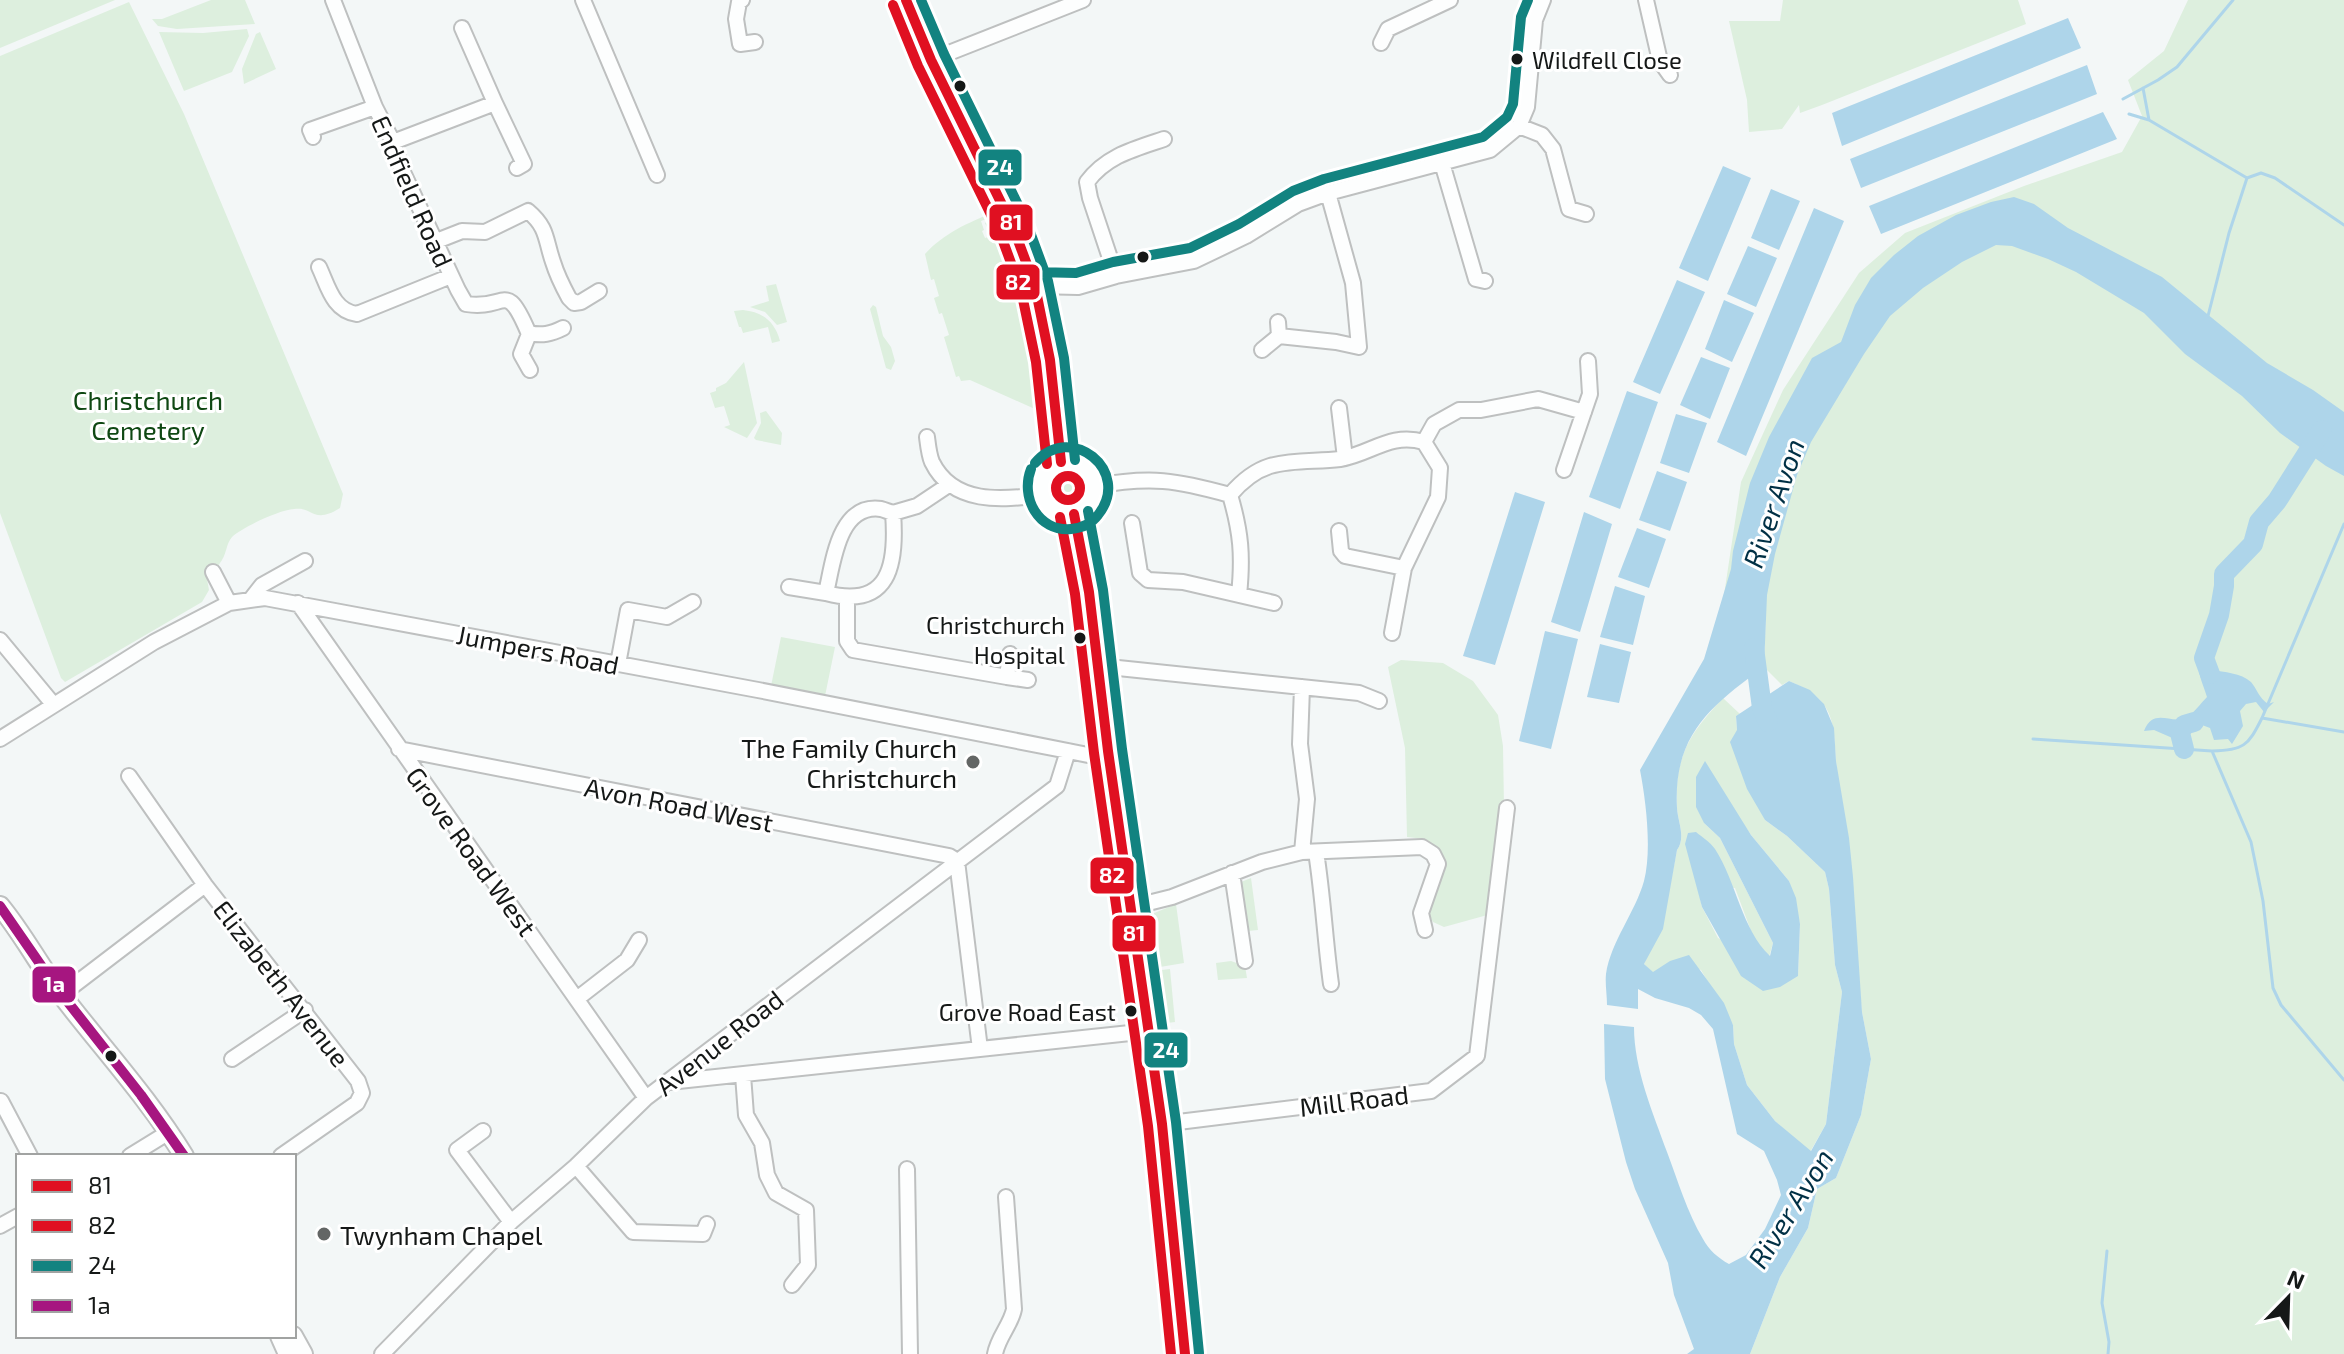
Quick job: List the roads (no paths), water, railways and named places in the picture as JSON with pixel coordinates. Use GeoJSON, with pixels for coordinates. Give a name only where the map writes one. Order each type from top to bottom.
{"type":"FeatureCollection","features":[{"type":"Feature","properties":{"kind":"main road"},"geometry":{"type":"LineString","coordinates":[[906,0],[931,60],[1013,227],[1035,286],[1050,360],[1061,462]]}},
{"type":"Feature","properties":{"kind":"main road"},"geometry":{"type":"LineString","coordinates":[[1061,462],[1074,462],[1085,467],[1095,486],[1090,504],[1074,514],[1053,511],[1041,495],[1044,474],[1061,462]]}},
{"type":"Feature","properties":{"kind":"main road"},"geometry":{"type":"LineString","coordinates":[[1074,514],[1089,592],[1108,751],[1162,1124],[1185,1354]]}},
{"type":"Feature","properties":{"kind":"main road"},"geometry":{"type":"LineString","coordinates":[[2,911],[61,995],[114,1060],[183,1154]]}},
{"type":"Feature","properties":{"kind":"street","name":"Endfield Road"},"geometry":{"type":"LineString","coordinates":[[333,0],[402,170],[466,304],[504,299],[513,302],[529,333]]}},
{"type":"Feature","properties":{"kind":"street"},"geometry":{"type":"LineString","coordinates":[[583,0],[657,175]]}},
{"type":"Feature","properties":{"kind":"street"},"geometry":{"type":"LineString","coordinates":[[931,60],[1083,0]]}},
{"type":"Feature","properties":{"kind":"street"},"geometry":{"type":"LineString","coordinates":[[1381,43],[1388,29],[1450,0]]}},
{"type":"Feature","properties":{"kind":"street"},"geometry":{"type":"LineString","coordinates":[[1035,286],[1078,287],[1116,276],[1194,261],[1246,236],[1298,204],[1328,193],[1490,150],[1519,126],[1527,107],[1535,20],[1543,0]]}},
{"type":"Feature","properties":{"kind":"street"},"geometry":{"type":"LineString","coordinates":[[1646,0],[1660,61],[1670,75]]}},
{"type":"Feature","properties":{"kind":"street"},"geometry":{"type":"LineString","coordinates":[[740,1],[736,19],[741,45]]}},
{"type":"Feature","properties":{"kind":"street"},"geometry":{"type":"LineString","coordinates":[[462,28],[524,164],[517,168]]}},
{"type":"Feature","properties":{"kind":"street"},"geometry":{"type":"LineString","coordinates":[[393,142],[495,103]]}},
{"type":"Feature","properties":{"kind":"street"},"geometry":{"type":"LineString","coordinates":[[308,128],[375,107]]}},
{"type":"Feature","properties":{"kind":"street"},"geometry":{"type":"LineString","coordinates":[[1519,126],[1542,135],[1553,149],[1569,209],[1586,214]]}},
{"type":"Feature","properties":{"kind":"street"},"geometry":{"type":"LineString","coordinates":[[1116,276],[1087,182],[1098,167],[1123,152],[1164,139]]}},
{"type":"Feature","properties":{"kind":"street"},"geometry":{"type":"LineString","coordinates":[[1442,163],[1476,279],[1485,281]]}},
{"type":"Feature","properties":{"kind":"street"},"geometry":{"type":"LineString","coordinates":[[1262,350],[1279,329],[1336,342],[1359,352],[1353,283],[1328,193]]}},
{"type":"Feature","properties":{"kind":"street"},"geometry":{"type":"LineString","coordinates":[[434,242],[462,231],[485,232],[529,204],[547,234],[553,261],[569,298],[574,303],[581,302],[599,291]]}},
{"type":"Feature","properties":{"kind":"street"},"geometry":{"type":"LineString","coordinates":[[319,267],[336,303],[346,313],[357,314],[451,276]]}},
{"type":"Feature","properties":{"kind":"street"},"geometry":{"type":"LineString","coordinates":[[530,370],[521,354],[529,333],[552,334],[563,328]]}},
{"type":"Feature","properties":{"kind":"street"},"geometry":{"type":"LineString","coordinates":[[1564,470],[1590,394],[1588,361]]}},
{"type":"Feature","properties":{"kind":"street"},"geometry":{"type":"LineString","coordinates":[[1424,442],[1434,424],[1459,410],[1481,410],[1538,399],[1584,412]]}},
{"type":"Feature","properties":{"kind":"street"},"geometry":{"type":"LineString","coordinates":[[1339,408],[1345,458]]}},
{"type":"Feature","properties":{"kind":"street"},"geometry":{"type":"LineString","coordinates":[[927,437],[931,460],[941,476],[968,495],[988,499],[1041,495]]}},
{"type":"Feature","properties":{"kind":"street"},"geometry":{"type":"LineString","coordinates":[[1230,495],[1244,479],[1269,466],[1345,458],[1393,440],[1424,442],[1440,468],[1438,497],[1404,568],[1392,633]]}},
{"type":"Feature","properties":{"kind":"street"},"geometry":{"type":"LineString","coordinates":[[1095,486],[1153,479],[1183,482],[1230,495]]}},
{"type":"Feature","properties":{"kind":"street"},"geometry":{"type":"LineString","coordinates":[[826,593],[837,546],[848,521],[860,512],[880,509],[893,513],[917,506],[950,484]]}},
{"type":"Feature","properties":{"kind":"street"},"geometry":{"type":"LineString","coordinates":[[1230,495],[1238,520],[1243,559],[1239,595]]}},
{"type":"Feature","properties":{"kind":"street"},"geometry":{"type":"LineString","coordinates":[[789,587],[847,599],[865,596],[887,576],[892,565],[895,539],[893,513]]}},
{"type":"Feature","properties":{"kind":"street"},"geometry":{"type":"LineString","coordinates":[[1132,523],[1143,578],[1183,582],[1274,603]]}},
{"type":"Feature","properties":{"kind":"street"},"geometry":{"type":"LineString","coordinates":[[1339,531],[1341,551],[1345,556],[1404,568]]}},
{"type":"Feature","properties":{"kind":"street"},"geometry":{"type":"LineString","coordinates":[[251,599],[262,585],[305,561]]}},
{"type":"Feature","properties":{"kind":"street"},"geometry":{"type":"LineString","coordinates":[[213,572],[229,603]]}},
{"type":"Feature","properties":{"kind":"street","name":"Jumpers Road"},"geometry":{"type":"LineString","coordinates":[[0,739],[154,642],[229,603],[265,598],[1088,755],[1108,751]]}},
{"type":"Feature","properties":{"kind":"street"},"geometry":{"type":"LineString","coordinates":[[847,599],[847,641],[853,650],[1028,680]]}},
{"type":"Feature","properties":{"kind":"street"},"geometry":{"type":"LineString","coordinates":[[618,664],[628,610],[667,617],[693,602]]}},
{"type":"Feature","properties":{"kind":"street","name":"Grove Road West"},"geometry":{"type":"LineString","coordinates":[[298,603],[646,1098]]}},
{"type":"Feature","properties":{"kind":"street"},"geometry":{"type":"LineString","coordinates":[[0,640],[53,704]]}},
{"type":"Feature","properties":{"kind":"street"},"geometry":{"type":"LineString","coordinates":[[1007,677],[1010,654]]}},
{"type":"Feature","properties":{"kind":"street"},"geometry":{"type":"LineString","coordinates":[[1099,666],[1359,693],[1379,701]]}},
{"type":"Feature","properties":{"kind":"street"},"geometry":{"type":"LineString","coordinates":[[1302,687],[1300,744],[1307,799],[1309,852],[1324,900],[1331,984]]}},
{"type":"Feature","properties":{"kind":"street","name":"Avon Road West"},"geometry":{"type":"LineString","coordinates":[[399,749],[949,856],[957,861]]}},
{"type":"Feature","properties":{"kind":"street","name":"Avenue Road"},"geometry":{"type":"LineString","coordinates":[[382,1354],[511,1222],[576,1166],[646,1098],[1057,786],[1068,751]]}},
{"type":"Feature","properties":{"kind":"street","name":"Elizabeth Avenue"},"geometry":{"type":"LineString","coordinates":[[129,776],[205,885],[358,1081],[362,1093],[357,1103],[284,1154]]}},
{"type":"Feature","properties":{"kind":"street","name":"Mill Road"},"geometry":{"type":"LineString","coordinates":[[1162,1124],[1431,1091],[1477,1056],[1507,808]]}},
{"type":"Feature","properties":{"kind":"street"},"geometry":{"type":"LineString","coordinates":[[1132,907],[1172,897],[1262,862],[1309,852],[1416,847],[1428,850],[1438,864],[1421,913],[1425,930]]}},
{"type":"Feature","properties":{"kind":"street"},"geometry":{"type":"LineString","coordinates":[[957,861],[980,1049]]}},
{"type":"Feature","properties":{"kind":"street"},"geometry":{"type":"LineString","coordinates":[[1232,873],[1245,961]]}},
{"type":"Feature","properties":{"kind":"street","name":"Elizabeth Avenue"},"geometry":{"type":"LineString","coordinates":[[61,995],[205,885]]}},
{"type":"Feature","properties":{"kind":"street"},"geometry":{"type":"LineString","coordinates":[[578,998],[627,960],[639,940]]}},
{"type":"Feature","properties":{"kind":"street"},"geometry":{"type":"LineString","coordinates":[[232,1059],[305,1010]]}},
{"type":"Feature","properties":{"kind":"street"},"geometry":{"type":"LineString","coordinates":[[668,1082],[1149,1031]]}},
{"type":"Feature","properties":{"kind":"street"},"geometry":{"type":"LineString","coordinates":[[743,1075],[746,1115],[762,1143],[767,1175],[776,1193],[806,1210],[808,1265],[792,1285]]}},
{"type":"Feature","properties":{"kind":"street"},"geometry":{"type":"LineString","coordinates":[[1,1101],[29,1154]]}},
{"type":"Feature","properties":{"kind":"street"},"geometry":{"type":"LineString","coordinates":[[483,1131],[457,1150],[511,1222]]}},
{"type":"Feature","properties":{"kind":"street"},"geometry":{"type":"LineString","coordinates":[[133,1154],[169,1132]]}},
{"type":"Feature","properties":{"kind":"street"},"geometry":{"type":"LineString","coordinates":[[576,1166],[633,1232],[705,1234]]}},
{"type":"Feature","properties":{"kind":"street"},"geometry":{"type":"LineString","coordinates":[[907,1169],[910,1354]]}},
{"type":"Feature","properties":{"kind":"street"},"geometry":{"type":"LineString","coordinates":[[995,1354],[997,1343],[1013,1318],[1014,1309],[1006,1197]]}},
{"type":"Feature","properties":{"kind":"water"},"geometry":{"type":"Polygon","coordinates":[[[2068,18],[2081,48],[1842,146],[1832,113],[2068,18]]]}},
{"type":"Feature","properties":{"kind":"water"},"geometry":{"type":"Polygon","coordinates":[[[2087,65],[2097,94],[1861,188],[1850,159],[2087,65]]]}},
{"type":"Feature","properties":{"kind":"water"},"geometry":{"type":"Polygon","coordinates":[[[2103,112],[2117,139],[1881,234],[1869,206],[2103,112]]]}},
{"type":"Feature","properties":{"kind":"water"},"geometry":{"type":"Polygon","coordinates":[[[1723,166],[1751,178],[1708,281],[1679,268],[1723,166]]]}},
{"type":"Feature","properties":{"kind":"water"},"geometry":{"type":"Polygon","coordinates":[[[1771,189],[1800,201],[1779,250],[1751,238],[1771,189]]]}},
{"type":"Feature","properties":{"kind":"water"},"geometry":{"type":"Polygon","coordinates":[[[2014,197],[2034,204],[2068,228],[2162,277],[2267,363],[2344,412],[2344,476],[2280,433],[2242,396],[2185,354],[2144,313],[2076,272],[2012,246],[1996,245],[1962,262],[1923,288],[1890,316],[1811,442],[1797,475],[1767,595],[1764,667],[1712,710],[1699,725],[1681,761],[1677,808],[1681,840],[1663,929],[1644,964],[1653,972],[1670,961],[1689,955],[1724,1003],[1733,1025],[1734,1044],[1747,1085],[1775,1121],[1811,1151],[1826,1124],[1842,992],[1835,965],[1829,889],[1825,872],[1765,820],[1747,789],[1730,742],[1737,730],[1736,716],[1789,681],[1810,690],[1824,704],[1834,728],[1836,761],[1849,838],[1862,1012],[1871,1059],[1861,1115],[1836,1178],[1817,1189],[1808,1228],[1780,1277],[1750,1354],[1687,1354],[1694,1349],[1674,1295],[1668,1263],[1626,1162],[1605,1079],[1604,1024],[1634,1027],[1637,1059],[1650,1106],[1692,1218],[1714,1253],[1729,1264],[1746,1255],[1765,1229],[1781,1195],[1764,1151],[1737,1134],[1713,1029],[1701,1015],[1638,989],[1638,1009],[1607,1005],[1609,962],[1640,893],[1648,855],[1640,770],[1704,659],[1731,569],[1750,483],[1769,437],[1812,358],[1841,342],[1855,305],[1871,278],[1894,255],[1918,236],[1956,215],[2014,197]]]}},
{"type":"Feature","properties":{"kind":"water"},"geometry":{"type":"Polygon","coordinates":[[[1814,208],[1844,221],[1746,456],[1717,442],[1814,208]]]}},
{"type":"Feature","properties":{"kind":"water"},"geometry":{"type":"Polygon","coordinates":[[[1748,246],[1777,258],[1756,307],[1727,294],[1748,246]]]}},
{"type":"Feature","properties":{"kind":"water"},"geometry":{"type":"Polygon","coordinates":[[[1677,280],[1705,292],[1660,394],[1633,382],[1677,280]]]}},
{"type":"Feature","properties":{"kind":"water"},"geometry":{"type":"Polygon","coordinates":[[[1724,300],[1754,313],[1732,362],[1705,349],[1724,300]]]}},
{"type":"Feature","properties":{"kind":"water"},"geometry":{"type":"Polygon","coordinates":[[[1701,357],[1730,368],[1710,419],[1680,405],[1701,357]]]}},
{"type":"Feature","properties":{"kind":"water"},"geometry":{"type":"Polygon","coordinates":[[[1627,391],[1658,402],[1620,509],[1589,497],[1627,391]]]}},
{"type":"Feature","properties":{"kind":"water"},"geometry":{"type":"Polygon","coordinates":[[[1676,414],[1707,423],[1689,473],[1660,463],[1676,414]]]}},
{"type":"Feature","properties":{"kind":"water"},"geometry":{"type":"Polygon","coordinates":[[[1657,471],[1687,482],[1670,531],[1639,520],[1657,471]]]}},
{"type":"Feature","properties":{"kind":"water"},"geometry":{"type":"Polygon","coordinates":[[[1515,492],[1545,502],[1495,665],[1463,656],[1515,492]]]}},
{"type":"Feature","properties":{"kind":"water"},"geometry":{"type":"Polygon","coordinates":[[[1584,512],[1612,524],[1580,632],[1551,622],[1584,512]]]}},
{"type":"Feature","properties":{"kind":"water"},"geometry":{"type":"Polygon","coordinates":[[[1637,528],[1666,539],[1649,588],[1618,577],[1637,528]]]}},
{"type":"Feature","properties":{"kind":"water"},"geometry":{"type":"Polygon","coordinates":[[[1615,586],[1645,596],[1633,645],[1600,637],[1615,586]]]}},
{"type":"Feature","properties":{"kind":"water"},"geometry":{"type":"Polygon","coordinates":[[[1545,631],[1578,639],[1551,749],[1519,741],[1545,631]]]}},
{"type":"Feature","properties":{"kind":"water"},"geometry":{"type":"Polygon","coordinates":[[[1600,644],[1631,652],[1619,703],[1587,697],[1600,644]]]}},
{"type":"Feature","properties":{"kind":"water"},"geometry":{"type":"Polygon","coordinates":[[[2204,647],[2209,651],[2212,670],[2242,677],[2251,682],[2265,702],[2274,702],[2264,712],[2256,702],[2246,704],[2240,711],[2243,726],[2232,744],[2228,739],[2214,740],[2210,728],[2202,725],[2191,727],[2183,739],[2177,740],[2154,730],[2144,731],[2148,724],[2158,718],[2187,717],[2207,697],[2199,666],[2204,647]]]}},
{"type":"Feature","properties":{"kind":"water"},"geometry":{"type":"Polygon","coordinates":[[[1705,761],[1751,835],[1789,881],[1796,898],[1800,924],[1798,976],[1780,987],[1763,991],[1741,976],[1702,907],[1685,844],[1688,833],[1696,832],[1715,849],[1753,933],[1770,956],[1773,943],[1720,838],[1704,823],[1696,807],[1696,777],[1705,761]]]}},
{"type":"Feature","properties":{"kind":"waterway"},"geometry":{"type":"LineString","coordinates":[[2123,99],[2177,67],[2233,0]]}},
{"type":"Feature","properties":{"kind":"waterway"},"geometry":{"type":"LineString","coordinates":[[2143,88],[2149,120]]}},
{"type":"Feature","properties":{"kind":"waterway"},"geometry":{"type":"LineString","coordinates":[[2129,114],[2149,120],[2247,178]]}},
{"type":"Feature","properties":{"kind":"waterway"},"geometry":{"type":"LineString","coordinates":[[2247,178],[2261,173],[2275,178],[2344,225]]}},
{"type":"Feature","properties":{"kind":"waterway"},"geometry":{"type":"LineString","coordinates":[[2208,316],[2247,178]]}},
{"type":"Feature","properties":{"kind":"waterway","name":"River Avon"},"geometry":{"type":"LineString","coordinates":[[2210,674],[2204,658],[2219,615],[2224,574],[2253,544],[2259,522],[2277,501],[2322,430]]}},
{"type":"Feature","properties":{"kind":"waterway"},"geometry":{"type":"LineString","coordinates":[[2033,739],[2212,751],[2244,745],[2262,718],[2344,524]]}},
{"type":"Feature","properties":{"kind":"waterway","name":"River Avon"},"geometry":{"type":"LineString","coordinates":[[1754,648],[1762,708],[1768,722]]}},
{"type":"Feature","properties":{"kind":"waterway"},"geometry":{"type":"LineString","coordinates":[[2262,718],[2344,732]]}},
{"type":"Feature","properties":{"kind":"waterway","name":"River Avon"},"geometry":{"type":"LineString","coordinates":[[2184,749],[2180,733],[2184,725],[2194,722]]}},
{"type":"Feature","properties":{"kind":"waterway"},"geometry":{"type":"LineString","coordinates":[[2212,751],[2251,842],[2263,901],[2273,988],[2281,1005],[2344,1080]]}},
{"type":"Feature","properties":{"kind":"waterway"},"geometry":{"type":"LineString","coordinates":[[2107,1251],[2102,1303],[2108,1354]]}},
{"type":"Feature","properties":{"kind":"place","name":"Wildfell Close"},"geometry":{"type":"Point","coordinates":[1517,59]}},
{"type":"Feature","properties":{"kind":"place","name":"Christchurch Hospital"},"geometry":{"type":"Point","coordinates":[1080,638]}},
{"type":"Feature","properties":{"kind":"place","name":"The Family Church Christchurch"},"geometry":{"type":"Point","coordinates":[973,762]}},
{"type":"Feature","properties":{"kind":"place","name":"Grove Road East"},"geometry":{"type":"Point","coordinates":[1131,1011]}},
{"type":"Feature","properties":{"kind":"place","name":"Twynham Chapel"},"geometry":{"type":"Point","coordinates":[324,1234]}},
{"type":"Feature","properties":{"kind":"park label","name":"Christchurch Cemetery"},"geometry":{"type":"Point","coordinates":[148,414]}}]}
